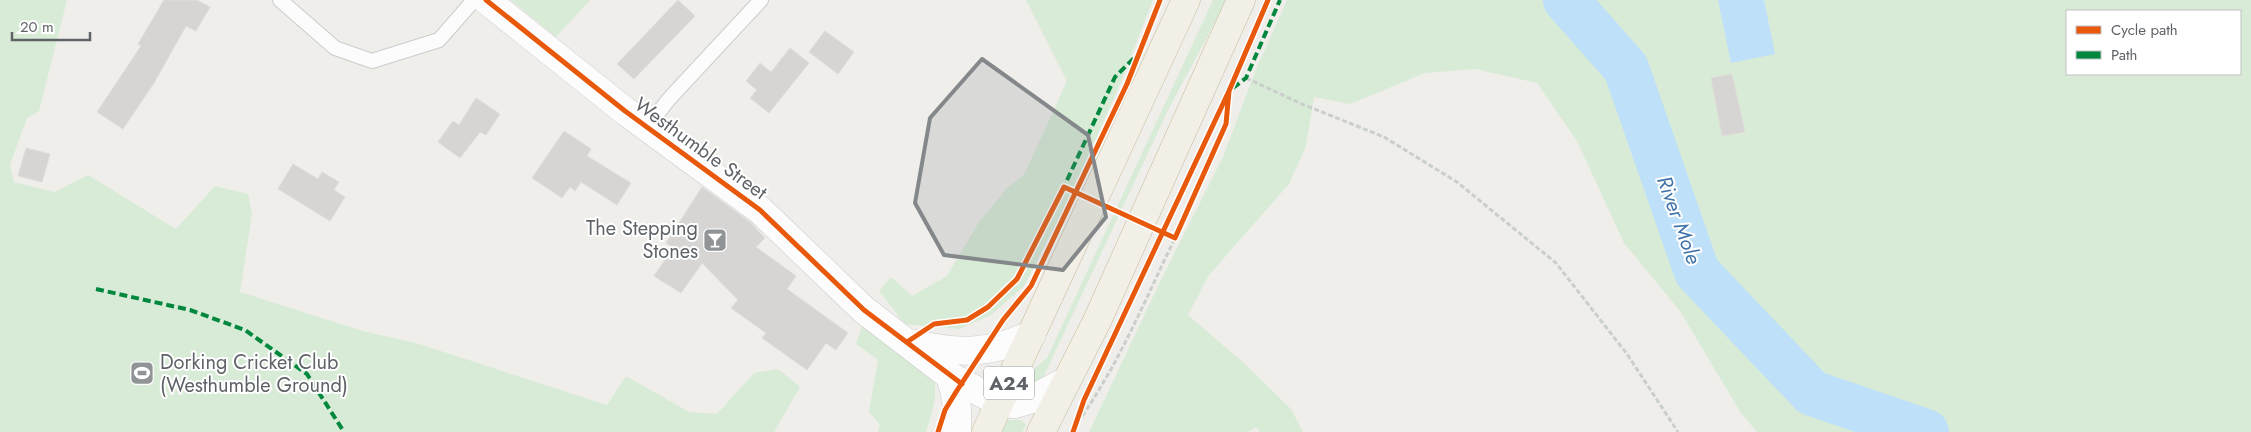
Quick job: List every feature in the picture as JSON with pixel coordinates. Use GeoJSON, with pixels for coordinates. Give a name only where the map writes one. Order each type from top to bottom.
{"type":"FeatureCollection","features":[{"type":"Feature","properties":{"kind":"highway","name":"A24"},"geometry":{"type":"LineString","coordinates":[[1041,432],[1075,390],[1097,321],[1242,0]]}},
{"type":"Feature","properties":{"kind":"highway","name":"A24"},"geometry":{"type":"LineString","coordinates":[[986,432],[1186,1]]}},
{"type":"Feature","properties":{"kind":"street","name":"Westhumble Street"},"geometry":{"type":"LineString","coordinates":[[486,0],[647,127],[760,210],[864,310],[950,376],[1000,403]]}},
{"type":"Feature","properties":{"kind":"street","name":"Westhumble Street"},"geometry":{"type":"LineString","coordinates":[[907,342],[942,350],[984,350],[1009,345],[1032,334]]}},
{"type":"Feature","properties":{"kind":"street"},"geometry":{"type":"LineString","coordinates":[[950,376],[956,392],[959,410],[957,432]]}},
{"type":"Feature","properties":{"kind":"street"},"geometry":{"type":"LineString","coordinates":[[1000,403],[1015,404],[1075,390]]}},
{"type":"Feature","properties":{"kind":"lane"},"geometry":{"type":"LineString","coordinates":[[280,0],[335,48],[372,61],[438,40],[474,0]]}},
{"type":"Feature","properties":{"kind":"lane"},"geometry":{"type":"LineString","coordinates":[[647,127],[668,99],[761,0]]}},
{"type":"Feature","properties":{"kind":"path"},"geometry":{"type":"LineString","coordinates":[[1246,78],[1302,104],[1384,137],[1457,182],[1548,256],[1556,263],[1627,354],[1678,432]]}},
{"type":"Feature","properties":{"kind":"path"},"geometry":{"type":"LineString","coordinates":[[1076,425],[1102,389],[1122,352],[1175,238]]}},
{"type":"Feature","properties":{"kind":"path"},"geometry":{"type":"LineString","coordinates":[[1075,390],[1076,425]]}},
{"type":"Feature","properties":{"kind":"highlighted area"},"geometry":{"type":"Polygon","coordinates":[[[982,59],[1088,135],[1106,217],[1063,270],[944,255],[915,203],[930,118],[982,59]]]}},
{"type":"Feature","properties":{"kind":"green space"},"geometry":{"type":"Polygon","coordinates":[[[0,0],[67,0],[39,111],[27,118],[10,165],[14,182],[55,192],[88,175],[176,229],[215,186],[248,194],[252,214],[240,292],[363,331],[419,344],[607,405],[626,376],[689,412],[717,414],[754,373],[778,369],[800,387],[774,432],[0,432],[0,0]]]}},
{"type":"Feature","properties":{"kind":"green space"},"geometry":{"type":"Polygon","coordinates":[[[511,0],[590,0],[556,37],[511,0]]]}},
{"type":"Feature","properties":{"kind":"green space"},"geometry":{"type":"Polygon","coordinates":[[[1026,0],[1153,0],[1118,89],[1068,201],[1024,286],[991,315],[959,329],[905,324],[879,291],[891,277],[912,296],[947,276],[979,222],[1008,187],[1024,175],[1067,81],[1026,0]]]}},
{"type":"Feature","properties":{"kind":"green space"},"geometry":{"type":"Polygon","coordinates":[[[1213,0],[1227,0],[1168,110],[1044,376],[1039,384],[1022,389],[1031,371],[1047,358],[1213,0]]]}},
{"type":"Feature","properties":{"kind":"green space"},"geometry":{"type":"Polygon","coordinates":[[[1287,0],[2251,0],[2251,432],[1757,432],[1741,413],[1680,311],[1624,243],[1577,141],[1537,83],[1475,69],[1425,73],[1350,104],[1314,97],[1306,146],[1289,184],[1209,275],[1188,315],[1246,365],[1291,409],[1303,432],[1260,432],[1256,427],[1248,432],[1089,432],[1161,280],[1223,157],[1255,72],[1287,0]]]}},
{"type":"Feature","properties":{"kind":"green space"},"geometry":{"type":"Polygon","coordinates":[[[863,323],[933,372],[935,395],[926,432],[878,432],[880,425],[869,412],[878,360],[856,344],[863,323]]]}},
{"type":"Feature","properties":{"kind":"green space"},"geometry":{"type":"Polygon","coordinates":[[[1008,420],[1021,420],[1026,425],[1022,432],[1002,432],[1008,420]]]}},
{"type":"Feature","properties":{"kind":"water"},"geometry":{"type":"Polygon","coordinates":[[[1718,0],[1764,0],[1775,54],[1731,63],[1718,0]]]}},
{"type":"Feature","properties":{"kind":"building"},"geometry":{"type":"Polygon","coordinates":[[[164,0],[197,0],[210,7],[196,31],[186,26],[154,83],[123,129],[97,112],[141,46],[138,44],[164,0]]]}},
{"type":"Feature","properties":{"kind":"building"},"geometry":{"type":"Polygon","coordinates":[[[678,0],[695,16],[634,79],[617,64],[678,0]]]}},
{"type":"Feature","properties":{"kind":"building"},"geometry":{"type":"Polygon","coordinates":[[[825,31],[854,52],[838,74],[809,52],[825,31]]]}},
{"type":"Feature","properties":{"kind":"building"},"geometry":{"type":"Polygon","coordinates":[[[790,48],[809,63],[769,113],[750,98],[757,90],[746,81],[760,63],[771,72],[790,48]]]}},
{"type":"Feature","properties":{"kind":"building"},"geometry":{"type":"Polygon","coordinates":[[[1732,74],[1745,132],[1722,136],[1711,78],[1732,74]]]}},
{"type":"Feature","properties":{"kind":"building"},"geometry":{"type":"Polygon","coordinates":[[[476,98],[500,114],[486,135],[480,132],[460,158],[438,142],[453,121],[459,125],[476,98]]]}},
{"type":"Feature","properties":{"kind":"building"},"geometry":{"type":"Polygon","coordinates":[[[564,131],[591,149],[587,156],[631,183],[617,205],[581,182],[575,191],[570,187],[562,198],[532,178],[564,131]]]}},
{"type":"Feature","properties":{"kind":"building"},"geometry":{"type":"Polygon","coordinates":[[[26,148],[50,154],[42,182],[18,176],[26,148]]]}},
{"type":"Feature","properties":{"kind":"building"},"geometry":{"type":"Polygon","coordinates":[[[293,164],[318,179],[322,172],[339,182],[334,190],[345,197],[330,221],[278,189],[293,164]]]}},
{"type":"Feature","properties":{"kind":"building"},"geometry":{"type":"Polygon","coordinates":[[[702,187],[750,222],[765,238],[756,247],[796,276],[787,289],[848,333],[836,350],[826,343],[807,370],[762,338],[766,333],[731,308],[738,300],[702,263],[681,293],[654,276],[673,248],[666,243],[702,187]]]}},
{"type":"Feature","properties":{"kind":"waterway","name":"River Mole"},"geometry":{"type":"LineString","coordinates":[[1566,0],[1626,68],[1697,272],[1812,393],[1926,432]]}},
{"type":"Feature","properties":{"kind":"marked path"},"geometry":{"type":"LineString","coordinates":[[1233,88],[1246,78],[1280,0]]}},
{"type":"Feature","properties":{"kind":"marked path"},"geometry":{"type":"LineString","coordinates":[[1062,191],[1115,77],[1134,58]]}},
{"type":"Feature","properties":{"kind":"marked path"},"geometry":{"type":"LineString","coordinates":[[96,289],[190,310],[245,330],[307,374],[344,432]]}},
{"type":"Feature","properties":{"kind":"cycle path"},"geometry":{"type":"LineString","coordinates":[[486,0],[625,111],[760,210],[864,310],[962,384]]}},
{"type":"Feature","properties":{"kind":"cycle path"},"geometry":{"type":"LineString","coordinates":[[938,432],[945,410],[956,392],[1003,320],[1031,286],[1127,84],[1160,0]]}},
{"type":"Feature","properties":{"kind":"cycle path"},"geometry":{"type":"LineString","coordinates":[[1073,432],[1084,400],[1229,91],[1268,0]]}},
{"type":"Feature","properties":{"kind":"cycle path"},"geometry":{"type":"LineString","coordinates":[[907,342],[934,324],[967,320],[988,307],[1017,279],[1064,187],[1175,238],[1226,124],[1229,91]]}},
{"type":"Feature","properties":{"kind":"place","name":"The Stepping Stones"},"geometry":{"type":"Point","coordinates":[715,240]}},
{"type":"Feature","properties":{"kind":"place","name":"Dorking Cricket Club (Westhumble Ground)"},"geometry":{"type":"Point","coordinates":[142,373]}}]}
